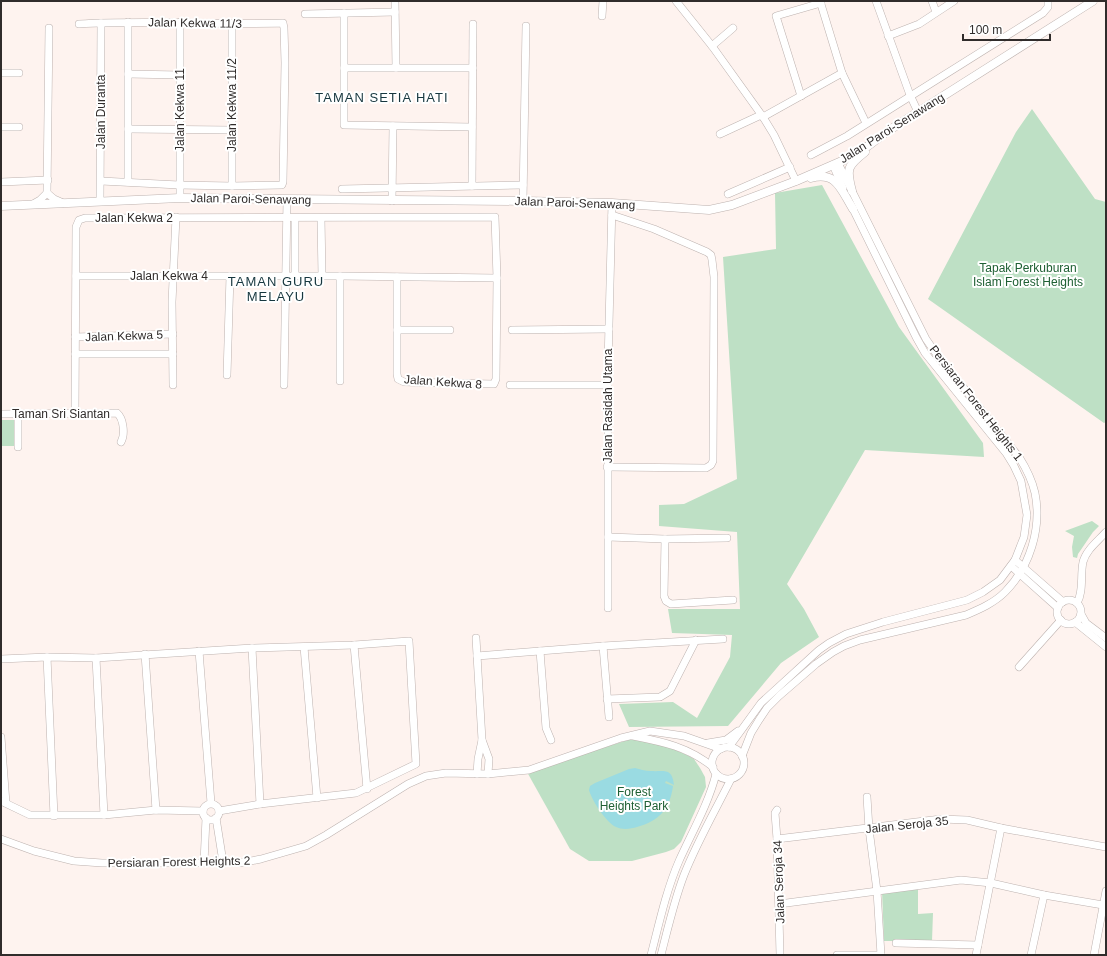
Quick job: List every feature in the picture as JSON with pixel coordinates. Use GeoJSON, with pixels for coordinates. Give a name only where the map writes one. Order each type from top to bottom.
{"type":"FeatureCollection","features":[{"type":"Feature","properties":{"kind":"main road","name":"Jalan Paroi-Senawang"},"geometry":{"type":"LineString","coordinates":[[1,206],[180,198],[523,201],[612,203],[714,209],[732,205],[793,183],[835,164],[868,146],[888,131],[1093,1]]}},
{"type":"Feature","properties":{"kind":"main road"},"geometry":{"type":"LineString","coordinates":[[852,191],[849,173],[852,162],[878,143],[888,131]]}},
{"type":"Feature","properties":{"kind":"main road"},"geometry":{"type":"LineString","coordinates":[[793,183],[816,177],[825,176],[832,178],[853,209]]}},
{"type":"Feature","properties":{"kind":"street"},"geometry":{"type":"LineString","coordinates":[[395,1],[396,68]]}},
{"type":"Feature","properties":{"kind":"street"},"geometry":{"type":"LineString","coordinates":[[602,16],[603,1]]}},
{"type":"Feature","properties":{"kind":"street"},"geometry":{"type":"LineString","coordinates":[[876,1],[910,95],[918,112]]}},
{"type":"Feature","properties":{"kind":"street"},"geometry":{"type":"LineString","coordinates":[[932,1],[936,12]]}},
{"type":"Feature","properties":{"kind":"street"},"geometry":{"type":"LineString","coordinates":[[888,36],[919,24],[954,1]]}},
{"type":"Feature","properties":{"kind":"street"},"geometry":{"type":"LineString","coordinates":[[811,155],[847,136],[910,95],[1043,13],[1048,7],[1048,1]]}},
{"type":"Feature","properties":{"kind":"street"},"geometry":{"type":"LineString","coordinates":[[678,2],[712,46],[762,116],[790,166],[793,183]]}},
{"type":"Feature","properties":{"kind":"street"},"geometry":{"type":"LineString","coordinates":[[801,96],[776,16],[820,2],[842,73],[866,123]]}},
{"type":"Feature","properties":{"kind":"street"},"geometry":{"type":"LineString","coordinates":[[305,14],[395,12]]}},
{"type":"Feature","properties":{"kind":"street"},"geometry":{"type":"LineString","coordinates":[[344,13],[344,125],[472,127]]}},
{"type":"Feature","properties":{"kind":"street"},"geometry":{"type":"LineString","coordinates":[[128,22],[128,182]]}},
{"type":"Feature","properties":{"kind":"street","name":"Jalan Kekwa 11/3"},"geometry":{"type":"LineString","coordinates":[[79,24],[128,22],[232,24],[283,23],[285,63],[283,182],[282,185],[278,186],[232,186]]}},
{"type":"Feature","properties":{"kind":"street","name":"Jalan Kekwa 11"},"geometry":{"type":"LineString","coordinates":[[180,22],[180,198]]}},
{"type":"Feature","properties":{"kind":"street","name":"Jalan Duranta"},"geometry":{"type":"LineString","coordinates":[[100,201],[102,23]]}},
{"type":"Feature","properties":{"kind":"street","name":"Jalan Kekwa 11/2"},"geometry":{"type":"LineString","coordinates":[[232,24],[232,186]]}},
{"type":"Feature","properties":{"kind":"street"},"geometry":{"type":"LineString","coordinates":[[472,186],[473,24]]}},
{"type":"Feature","properties":{"kind":"street"},"geometry":{"type":"LineString","coordinates":[[523,201],[526,26]]}},
{"type":"Feature","properties":{"kind":"street"},"geometry":{"type":"LineString","coordinates":[[49,28],[48,193],[54,199],[63,203]]}},
{"type":"Feature","properties":{"kind":"street"},"geometry":{"type":"LineString","coordinates":[[712,46],[733,28]]}},
{"type":"Feature","properties":{"kind":"street"},"geometry":{"type":"LineString","coordinates":[[344,68],[473,68]]}},
{"type":"Feature","properties":{"kind":"street"},"geometry":{"type":"LineString","coordinates":[[1,73],[19,73]]}},
{"type":"Feature","properties":{"kind":"street"},"geometry":{"type":"LineString","coordinates":[[720,134],[762,116],[842,73]]}},
{"type":"Feature","properties":{"kind":"street"},"geometry":{"type":"LineString","coordinates":[[128,74],[180,75]]}},
{"type":"Feature","properties":{"kind":"street"},"geometry":{"type":"LineString","coordinates":[[392,201],[393,126]]}},
{"type":"Feature","properties":{"kind":"street"},"geometry":{"type":"LineString","coordinates":[[1,128],[19,127]]}},
{"type":"Feature","properties":{"kind":"street"},"geometry":{"type":"LineString","coordinates":[[128,129],[232,130]]}},
{"type":"Feature","properties":{"kind":"street","name":"Persiaran Forest Heights 1"},"geometry":{"type":"LineString","coordinates":[[742,756],[751,733],[767,708],[816,664],[832,652],[860,640],[950,620],[978,610],[994,601],[1005,591],[1021,570],[1032,549],[1037,521],[1035,494],[1029,474],[1019,457],[926,339],[852,191],[835,164]]}},
{"type":"Feature","properties":{"kind":"street","name":"Persiaran Forest Heights 1"},"geometry":{"type":"LineString","coordinates":[[729,747],[761,703],[819,650],[829,643],[846,634],[883,622],[967,600],[983,592],[1000,580],[1013,563],[1024,537],[1028,515],[1019,476],[1006,453],[925,353],[853,209],[835,164]]}},
{"type":"Feature","properties":{"kind":"street"},"geometry":{"type":"LineString","coordinates":[[728,194],[790,166]]}},
{"type":"Feature","properties":{"kind":"street"},"geometry":{"type":"LineString","coordinates":[[1,182],[48,180]]}},
{"type":"Feature","properties":{"kind":"street"},"geometry":{"type":"LineString","coordinates":[[101,181],[232,186]]}},
{"type":"Feature","properties":{"kind":"street"},"geometry":{"type":"LineString","coordinates":[[342,189],[523,185]]}},
{"type":"Feature","properties":{"kind":"street"},"geometry":{"type":"LineString","coordinates":[[32,204],[40,200],[48,193]]}},
{"type":"Feature","properties":{"kind":"street"},"geometry":{"type":"LineString","coordinates":[[284,385],[287,200]]}},
{"type":"Feature","properties":{"kind":"street","name":"Jalan Rasidah Utama"},"geometry":{"type":"LineString","coordinates":[[608,608],[608,329],[612,203]]}},
{"type":"Feature","properties":{"kind":"street"},"geometry":{"type":"LineString","coordinates":[[608,467],[706,468],[711,465],[713,461],[714,277],[711,255],[654,229],[612,215]]}},
{"type":"Feature","properties":{"kind":"street"},"geometry":{"type":"LineString","coordinates":[[173,386],[176,217]]}},
{"type":"Feature","properties":{"kind":"street","name":"Jalan Kekwa 2"},"geometry":{"type":"LineString","coordinates":[[75,413],[76,227],[79,220],[85,218],[176,217],[495,217]]}},
{"type":"Feature","properties":{"kind":"street","name":"Jalan Kekwa 8"},"geometry":{"type":"LineString","coordinates":[[397,277],[398,379],[404,382],[494,384],[496,379],[497,278],[495,217]]}},
{"type":"Feature","properties":{"kind":"street"},"geometry":{"type":"LineString","coordinates":[[295,218],[295,276]]}},
{"type":"Feature","properties":{"kind":"street"},"geometry":{"type":"LineString","coordinates":[[321,218],[322,276]]}},
{"type":"Feature","properties":{"kind":"street","name":"Jalan Kekwa 4"},"geometry":{"type":"LineString","coordinates":[[76,276],[340,276],[497,278]]}},
{"type":"Feature","properties":{"kind":"street"},"geometry":{"type":"LineString","coordinates":[[227,375],[230,276]]}},
{"type":"Feature","properties":{"kind":"street"},"geometry":{"type":"LineString","coordinates":[[340,276],[340,381]]}},
{"type":"Feature","properties":{"kind":"street"},"geometry":{"type":"LineString","coordinates":[[512,330],[608,329]]}},
{"type":"Feature","properties":{"kind":"street"},"geometry":{"type":"LineString","coordinates":[[397,330],[450,330]]}},
{"type":"Feature","properties":{"kind":"street","name":"Jalan Kekwa 5"},"geometry":{"type":"LineString","coordinates":[[75,337],[173,334]]}},
{"type":"Feature","properties":{"kind":"street"},"geometry":{"type":"LineString","coordinates":[[75,354],[173,354]]}},
{"type":"Feature","properties":{"kind":"street"},"geometry":{"type":"LineString","coordinates":[[510,385],[608,385]]}},
{"type":"Feature","properties":{"kind":"street","name":"Taman Sri Siantan"},"geometry":{"type":"LineString","coordinates":[[1,414],[118,413],[121,416],[123,439],[121,442]]}},
{"type":"Feature","properties":{"kind":"street"},"geometry":{"type":"LineString","coordinates":[[18,414],[18,447]]}},
{"type":"Feature","properties":{"kind":"street"},"geometry":{"type":"LineString","coordinates":[[1077,603],[1080,596],[1083,562],[1086,555],[1106,532]]}},
{"type":"Feature","properties":{"kind":"street"},"geometry":{"type":"LineString","coordinates":[[608,537],[665,539],[727,538]]}},
{"type":"Feature","properties":{"kind":"street"},"geometry":{"type":"LineString","coordinates":[[665,539],[664,596],[666,601],[671,604],[732,600]]}},
{"type":"Feature","properties":{"kind":"street"},"geometry":{"type":"LineString","coordinates":[[1013,563],[1063,602]]}},
{"type":"Feature","properties":{"kind":"street"},"geometry":{"type":"LineString","coordinates":[[1021,570],[1058,608]]}},
{"type":"Feature","properties":{"kind":"street"},"geometry":{"type":"LineString","coordinates":[[1081,614],[1078,620],[1068,623],[1061,620],[1058,614],[1058,608],[1063,602],[1070,600],[1077,603],[1080,606],[1081,614],[1086,623],[1106,638]]}},
{"type":"Feature","properties":{"kind":"street"},"geometry":{"type":"LineString","coordinates":[[1019,667],[1061,620]]}},
{"type":"Feature","properties":{"kind":"street"},"geometry":{"type":"LineString","coordinates":[[1075,622],[1106,647]]}},
{"type":"Feature","properties":{"kind":"street"},"geometry":{"type":"LineString","coordinates":[[476,638],[482,740],[478,758],[477,774]]}},
{"type":"Feature","properties":{"kind":"street"},"geometry":{"type":"LineString","coordinates":[[477,656],[540,650],[723,639]]}},
{"type":"Feature","properties":{"kind":"street"},"geometry":{"type":"LineString","coordinates":[[607,699],[660,697],[665,695],[670,691],[696,640]]}},
{"type":"Feature","properties":{"kind":"street"},"geometry":{"type":"LineString","coordinates":[[1,659],[47,657],[96,658],[252,648],[354,645],[409,641],[416,764],[356,794],[260,804],[220,811]]}},
{"type":"Feature","properties":{"kind":"street"},"geometry":{"type":"LineString","coordinates":[[354,645],[366,790]]}},
{"type":"Feature","properties":{"kind":"street"},"geometry":{"type":"LineString","coordinates":[[603,646],[609,718]]}},
{"type":"Feature","properties":{"kind":"street"},"geometry":{"type":"LineString","coordinates":[[304,647],[317,798]]}},
{"type":"Feature","properties":{"kind":"street"},"geometry":{"type":"LineString","coordinates":[[252,648],[260,804]]}},
{"type":"Feature","properties":{"kind":"street"},"geometry":{"type":"LineString","coordinates":[[540,650],[546,728],[551,740]]}},
{"type":"Feature","properties":{"kind":"street"},"geometry":{"type":"LineString","coordinates":[[199,651],[211,803]]}},
{"type":"Feature","properties":{"kind":"street"},"geometry":{"type":"LineString","coordinates":[[145,654],[156,810]]}},
{"type":"Feature","properties":{"kind":"street"},"geometry":{"type":"LineString","coordinates":[[47,657],[54,816]]}},
{"type":"Feature","properties":{"kind":"street"},"geometry":{"type":"LineString","coordinates":[[96,658],[104,815]]}},
{"type":"Feature","properties":{"kind":"street"},"geometry":{"type":"LineString","coordinates":[[706,743],[716,743],[726,740],[746,724]]}},
{"type":"Feature","properties":{"kind":"street","name":"Persiaran Forest Heights 2"},"geometry":{"type":"LineString","coordinates":[[1,839],[34,851],[74,861],[102,863],[240,863],[261,859],[306,846],[322,838],[408,784],[426,776],[446,773],[488,774],[529,770],[621,738],[650,731],[684,736],[720,749]]}},
{"type":"Feature","properties":{"kind":"street"},"geometry":{"type":"LineString","coordinates":[[631,736],[663,741],[680,747],[700,757],[712,767],[716,774],[723,778],[731,779]]}},
{"type":"Feature","properties":{"kind":"street"},"geometry":{"type":"LineString","coordinates":[[1,737],[3,802],[30,815],[104,815],[156,810],[202,811]]}},
{"type":"Feature","properties":{"kind":"street"},"geometry":{"type":"LineString","coordinates":[[482,740],[489,759],[488,774]]}},
{"type":"Feature","properties":{"kind":"street"},"geometry":{"type":"LineString","coordinates":[[661,955],[672,912],[684,875],[731,779],[738,775],[743,769],[744,764],[742,756],[736,750],[729,747],[720,749],[714,755],[712,767]]}},
{"type":"Feature","properties":{"kind":"street"},"geometry":{"type":"LineString","coordinates":[[651,955],[679,863],[712,789],[716,774]]}},
{"type":"Feature","properties":{"kind":"street"},"geometry":{"type":"LineString","coordinates":[[837,955],[881,955],[877,891],[869,829],[867,797]]}},
{"type":"Feature","properties":{"kind":"street"},"geometry":{"type":"LineString","coordinates":[[202,811],[204,806],[211,803],[218,806],[220,811]]}},
{"type":"Feature","properties":{"kind":"street","name":"Jalan Seroja 34"},"geometry":{"type":"LineString","coordinates":[[777,810],[780,955]]}},
{"type":"Feature","properties":{"kind":"street"},"geometry":{"type":"LineString","coordinates":[[202,811],[206,818],[204,863]]}},
{"type":"Feature","properties":{"kind":"street"},"geometry":{"type":"LineString","coordinates":[[220,811],[216,818],[223,862]]}},
{"type":"Feature","properties":{"kind":"street"},"geometry":{"type":"LineString","coordinates":[[206,818],[211,820],[216,818]]}},
{"type":"Feature","properties":{"kind":"street","name":"Jalan Seroja 35"},"geometry":{"type":"LineString","coordinates":[[777,839],[869,829],[941,819],[967,820],[1001,828],[1106,846]]}},
{"type":"Feature","properties":{"kind":"street"},"geometry":{"type":"LineString","coordinates":[[976,955],[1001,828]]}},
{"type":"Feature","properties":{"kind":"street"},"geometry":{"type":"LineString","coordinates":[[779,904],[961,880],[991,883],[1103,905]]}},
{"type":"Feature","properties":{"kind":"street"},"geometry":{"type":"LineString","coordinates":[[1094,955],[1106,891]]}},
{"type":"Feature","properties":{"kind":"street"},"geometry":{"type":"LineString","coordinates":[[1031,955],[1044,894]]}},
{"type":"Feature","properties":{"kind":"street"},"geometry":{"type":"LineString","coordinates":[[896,943],[978,946]]}},
{"type":"Feature","properties":{"kind":"green space","name":"Tapak Perkuburan Islam Forest Heights"},"geometry":{"type":"Polygon","coordinates":[[[1032,109],[1095,199],[1106,202],[1106,422],[1104,423],[928,299],[1016,132],[1032,109]]]}},
{"type":"Feature","properties":{"kind":"green space"},"geometry":{"type":"Polygon","coordinates":[[[822,185],[899,327],[983,443],[984,457],[865,450],[787,584],[804,609],[819,637],[781,663],[728,726],[629,727],[619,704],[673,702],[697,718],[730,657],[732,635],[672,633],[668,609],[740,609],[737,532],[659,526],[659,505],[684,504],[737,479],[723,257],[776,249],[775,193],[822,185]]]}},
{"type":"Feature","properties":{"kind":"green space"},"geometry":{"type":"Polygon","coordinates":[[[1,420],[15,420],[15,446],[1,446],[1,420]]]}},
{"type":"Feature","properties":{"kind":"green space"},"geometry":{"type":"Polygon","coordinates":[[[1092,521],[1099,526],[1093,532],[1078,554],[1077,558],[1073,557],[1072,547],[1074,536],[1065,531],[1092,521]]]}},
{"type":"Feature","properties":{"kind":"green space","name":"Forest Heights Park"},"geometry":{"type":"Polygon","coordinates":[[[631,739],[662,744],[694,759],[705,777],[706,787],[681,842],[674,849],[632,861],[589,861],[570,849],[527,772],[631,739]]]}},
{"type":"Feature","properties":{"kind":"green space"},"geometry":{"type":"Polygon","coordinates":[[[918,887],[918,914],[933,913],[932,941],[884,941],[882,891],[918,887]]]}},
{"type":"Feature","properties":{"kind":"water"},"geometry":{"type":"Polygon","coordinates":[[[635,768],[647,771],[667,772],[671,775],[674,785],[666,781],[665,783],[673,786],[671,794],[666,807],[657,817],[645,824],[632,828],[618,828],[608,821],[600,811],[589,790],[590,786],[629,769],[635,768]]]}},
{"type":"Feature","properties":{"kind":"district","name":"TAMAN SETIA HATI"},"geometry":{"type":"Point","coordinates":[382,97]}},
{"type":"Feature","properties":{"kind":"district","name":"TAMAN GURU MELAYU"},"geometry":{"type":"Point","coordinates":[276,288]}}]}
